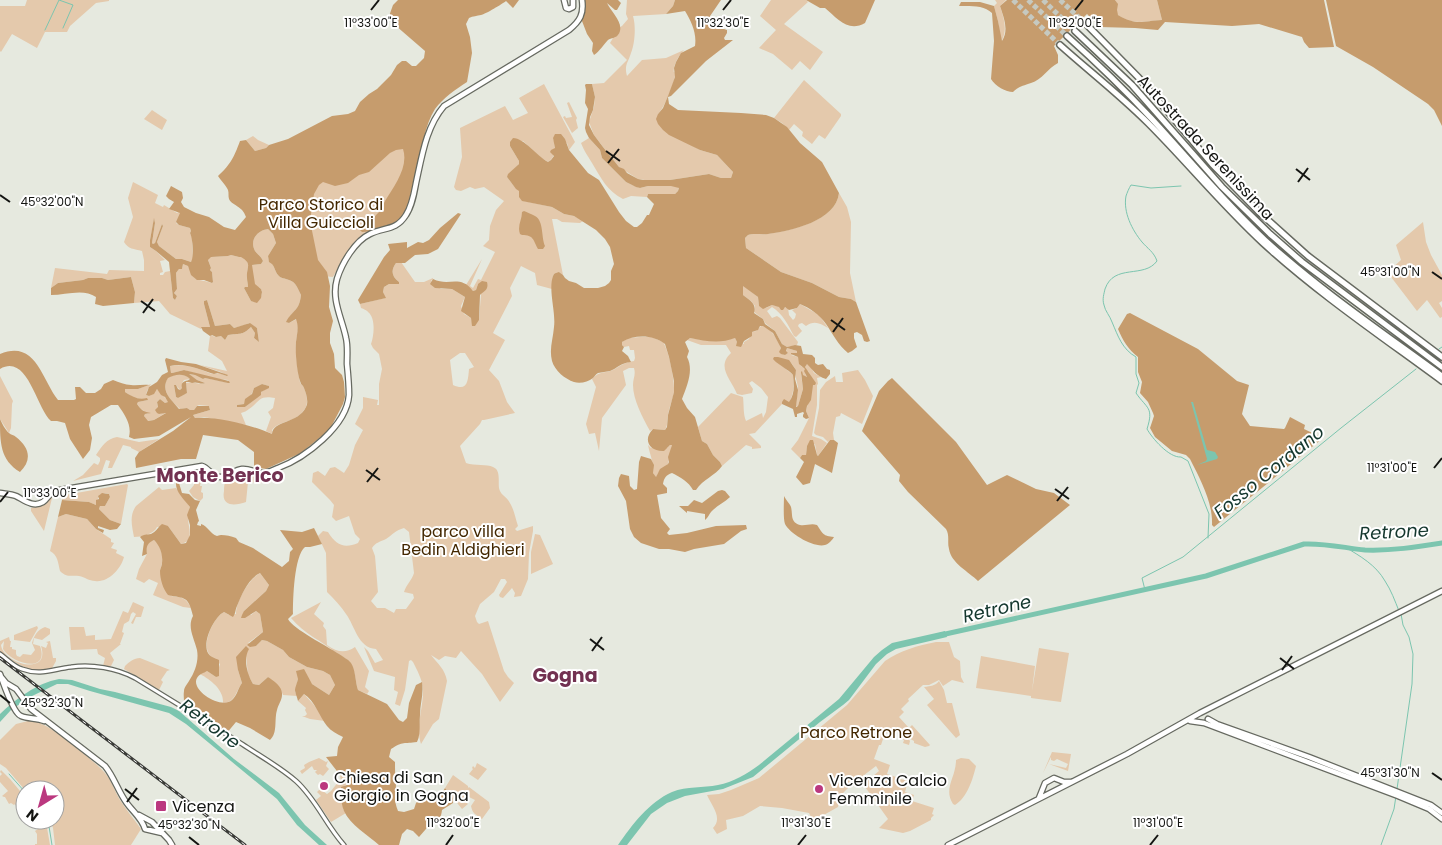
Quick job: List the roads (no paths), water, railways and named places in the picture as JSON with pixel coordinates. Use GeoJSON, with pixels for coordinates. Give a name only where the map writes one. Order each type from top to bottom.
{"type":"FeatureCollection","features":[{"type":"Feature","properties":{"kind":"highway","name":"Autostrada Serenissima"},"geometry":{"type":"LineString","coordinates":[[1084,23],[1139,78],[1228,182],[1270,223],[1308,256],[1442,357]]}},
{"type":"Feature","properties":{"kind":"highway","name":"Autostrada Serenissima"},"geometry":{"type":"LineString","coordinates":[[1076,31],[1132,85],[1222,187],[1270,234],[1330,284],[1442,367]]}},
{"type":"Feature","properties":{"kind":"highway"},"geometry":{"type":"LineString","coordinates":[[1067,36],[1129,95],[1234,210],[1265,240],[1326,290],[1442,376]]}},
{"type":"Feature","properties":{"kind":"highway"},"geometry":{"type":"LineString","coordinates":[[1060,45],[1147,121],[1231,212],[1269,248],[1330,299],[1442,381]]}},
{"type":"Feature","properties":{"kind":"main road"},"geometry":{"type":"LineString","coordinates":[[564,0],[566,8],[569,9],[574,7],[573,0]]}},
{"type":"Feature","properties":{"kind":"main road"},"geometry":{"type":"LineString","coordinates":[[0,493],[14,495],[30,504],[36,504],[44,502],[49,494],[54,491],[202,466],[219,477],[245,468],[264,472],[287,465],[304,455],[334,428],[348,402],[347,340],[336,306],[336,297],[337,280],[348,258],[363,239],[370,234],[399,224],[406,216],[412,205],[424,147],[433,122],[444,106],[569,30],[582,17],[582,0]]}},
{"type":"Feature","properties":{"kind":"main road"},"geometry":{"type":"LineString","coordinates":[[948,845],[1213,707],[1442,591]]}},
{"type":"Feature","properties":{"kind":"main road"},"geometry":{"type":"LineString","coordinates":[[1,675],[6,684],[16,690],[27,704],[106,766],[125,801],[144,825],[145,829],[162,833]]}},
{"type":"Feature","properties":{"kind":"main road"},"geometry":{"type":"LineString","coordinates":[[1,675],[18,714],[52,725]]}},
{"type":"Feature","properties":{"kind":"main road"},"geometry":{"type":"LineString","coordinates":[[11,699],[10,690],[12,688],[16,690]]}},
{"type":"Feature","properties":{"kind":"main road"},"geometry":{"type":"LineString","coordinates":[[24,717],[29,712],[27,704]]}},
{"type":"Feature","properties":{"kind":"main road"},"geometry":{"type":"LineString","coordinates":[[1189,720],[1201,723],[1206,719],[1213,707]]}},
{"type":"Feature","properties":{"kind":"main road"},"geometry":{"type":"LineString","coordinates":[[1200,714],[1205,714],[1206,719],[1431,805],[1442,813]]}},
{"type":"Feature","properties":{"kind":"main road"},"geometry":{"type":"LineString","coordinates":[[1198,721],[1197,717],[1200,714]]}},
{"type":"Feature","properties":{"kind":"main road"},"geometry":{"type":"LineString","coordinates":[[1039,798],[1045,783],[1054,778],[1072,782]]}},
{"type":"Feature","properties":{"kind":"main road"},"geometry":{"type":"LineString","coordinates":[[1059,780],[1060,788]]}},
{"type":"Feature","properties":{"kind":"main road"},"geometry":{"type":"LineString","coordinates":[[1043,787],[1047,792],[1051,793]]}},
{"type":"Feature","properties":{"kind":"main road"},"geometry":{"type":"LineString","coordinates":[[1396,793],[1429,809],[1442,819]]}},
{"type":"Feature","properties":{"kind":"main road"},"geometry":{"type":"LineString","coordinates":[[132,810],[151,822],[172,845]]}},
{"type":"Feature","properties":{"kind":"main road"},"geometry":{"type":"LineString","coordinates":[[144,825],[146,822],[151,822]]}},
{"type":"Feature","properties":{"kind":"main road"},"geometry":{"type":"LineString","coordinates":[[150,830],[153,828],[151,822]]}},
{"type":"Feature","properties":{"kind":"street"},"geometry":{"type":"LineString","coordinates":[[0,654],[18,668],[32,672],[46,672],[72,666],[83,666],[111,669],[135,678],[216,728],[294,780],[306,792],[344,845]]}},
{"type":"Feature","properties":{"kind":"waterway"},"geometry":{"type":"LineString","coordinates":[[45,30],[59,0],[73,5],[63,28]]}},
{"type":"Feature","properties":{"kind":"waterway"},"geometry":{"type":"LineString","coordinates":[[1181,186],[1151,188],[1131,185],[1125,202],[1129,220],[1138,237],[1157,261],[1145,269],[1115,276],[1109,281],[1105,289],[1103,301],[1121,342],[1136,357],[1136,374],[1139,383],[1136,393],[1149,412],[1147,429],[1166,451],[1188,461],[1209,514],[1208,538]]}},
{"type":"Feature","properties":{"kind":"waterway","name":"Fosso Cordano"},"geometry":{"type":"LineString","coordinates":[[1145,590],[1142,578],[1183,557],[1416,369]]}},
{"type":"Feature","properties":{"kind":"waterway","name":"Retrone"},"geometry":{"type":"LineString","coordinates":[[941,635],[1206,576],[1304,544],[1375,550],[1442,543]]}},
{"type":"Feature","properties":{"kind":"waterway"},"geometry":{"type":"LineString","coordinates":[[1345,547],[1377,570],[1389,588],[1399,611]]}},
{"type":"Feature","properties":{"kind":"waterway"},"geometry":{"type":"LineString","coordinates":[[1397,789],[1412,684],[1413,654],[1401,614]]}},
{"type":"Feature","properties":{"kind":"waterway"},"geometry":{"type":"LineString","coordinates":[[9,774],[15,781]]}},
{"type":"Feature","properties":{"kind":"waterway"},"geometry":{"type":"LineString","coordinates":[[1381,845],[1394,809],[1396,796]]}},
{"type":"Feature","properties":{"kind":"waterway"},"geometry":{"type":"LineString","coordinates":[[50,830],[52,845]]}},
{"type":"Feature","properties":{"kind":"tunnel"},"geometry":{"type":"LineString","coordinates":[[1013,0],[1060,45]]}},
{"type":"Feature","properties":{"kind":"tunnel"},"geometry":{"type":"LineString","coordinates":[[1028,0],[1067,36]]}},
{"type":"Feature","properties":{"kind":"tunnel"},"geometry":{"type":"LineString","coordinates":[[1043,0],[1075,31]]}},
{"type":"Feature","properties":{"kind":"tunnel"},"geometry":{"type":"LineString","coordinates":[[1060,0],[1085,23]]}},
{"type":"Feature","properties":{"kind":"railway"},"geometry":{"type":"LineString","coordinates":[[0,658],[245,845]]}},
{"type":"Feature","properties":{"kind":"place","name":"Chiesa di San Giorgio in Gogna"},"geometry":{"type":"Point","coordinates":[324,786]}},
{"type":"Feature","properties":{"kind":"place","name":"Vicenza Calcio Femminile"},"geometry":{"type":"Point","coordinates":[819,789]}},
{"type":"Feature","properties":{"kind":"place","name":"Vicenza"},"geometry":{"type":"Point","coordinates":[161,806]}},
{"type":"Feature","properties":{"kind":"district","name":"Monte Berico"},"geometry":{"type":"Point","coordinates":[220,475]}},
{"type":"Feature","properties":{"kind":"district","name":"Gogna"},"geometry":{"type":"Point","coordinates":[565,675]}},
{"type":"Feature","properties":{"kind":"park label","name":"Parco Storico di Villa Guiccioli"},"geometry":{"type":"Point","coordinates":[321,213]}},
{"type":"Feature","properties":{"kind":"park label","name":"parco villa Bedin Aldighieri"},"geometry":{"type":"Point","coordinates":[463,540]}},
{"type":"Feature","properties":{"kind":"park label","name":"Parco Retrone"},"geometry":{"type":"Point","coordinates":[856,732]}}]}
